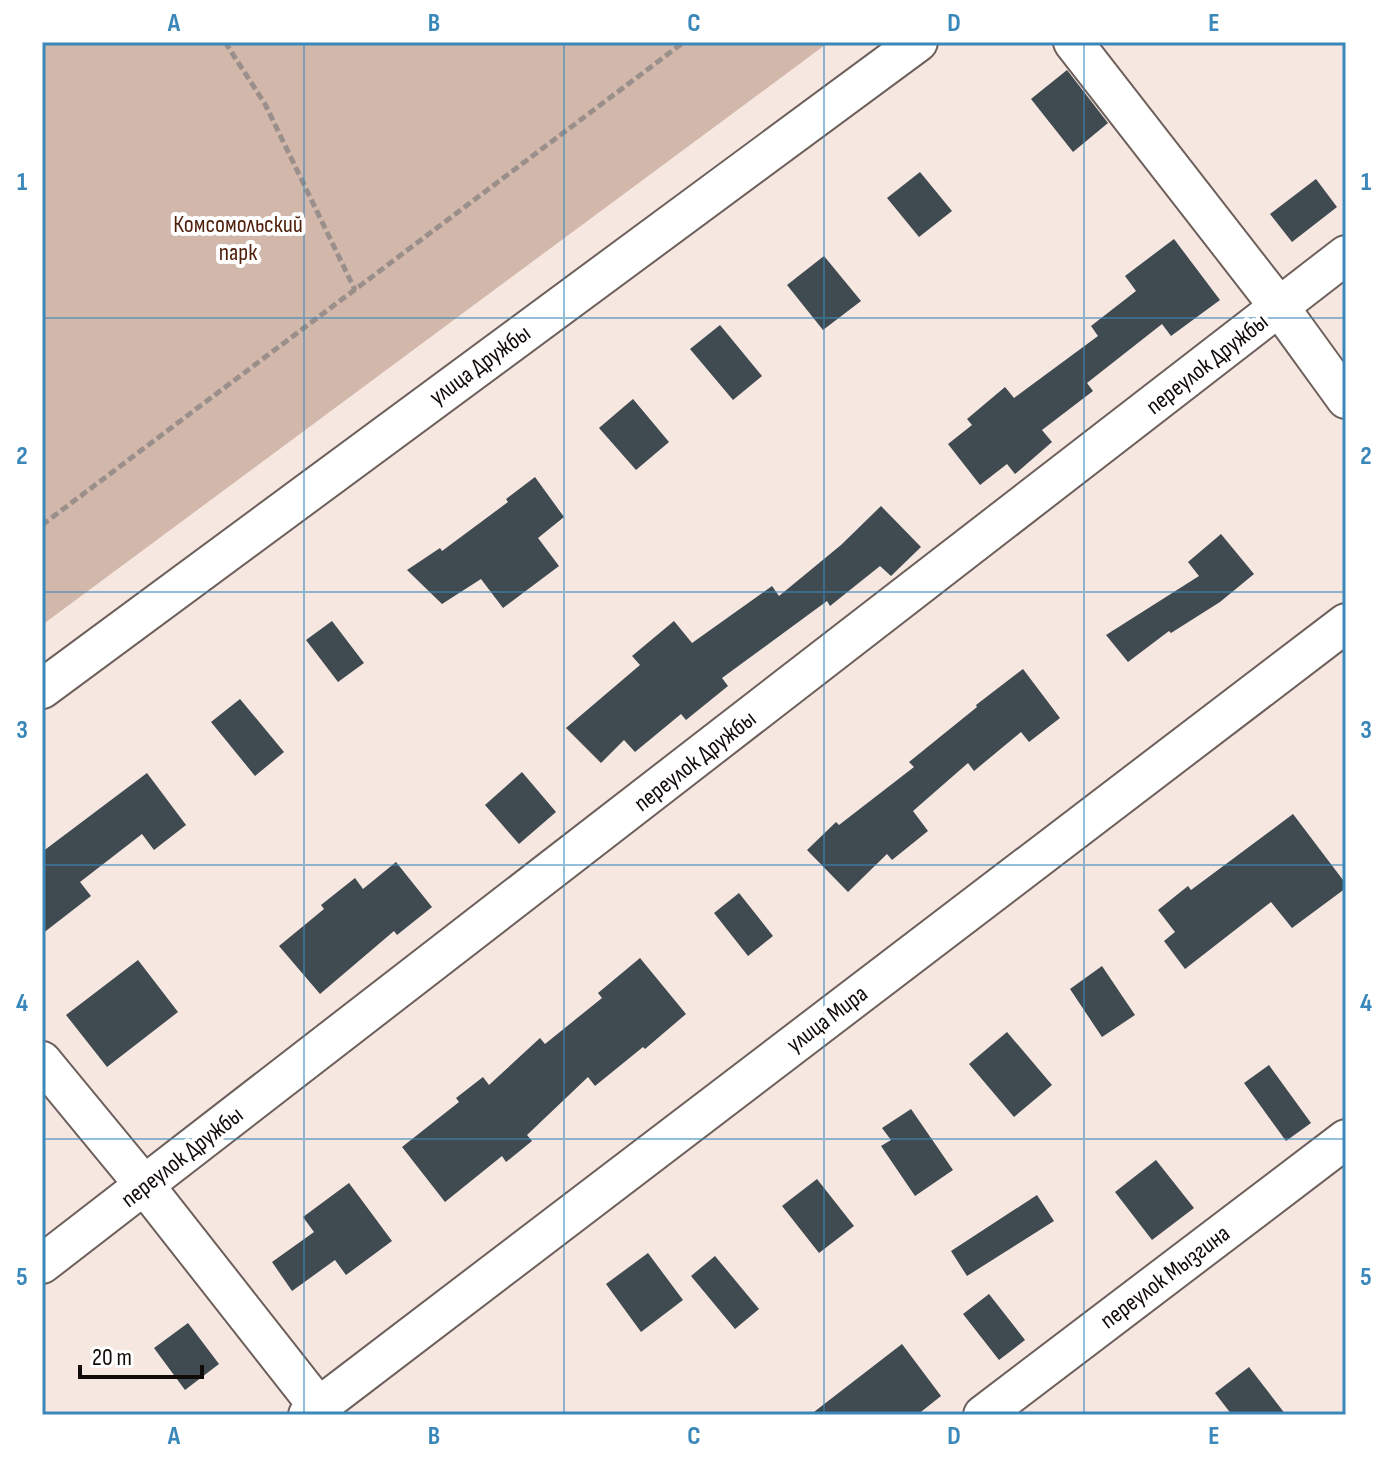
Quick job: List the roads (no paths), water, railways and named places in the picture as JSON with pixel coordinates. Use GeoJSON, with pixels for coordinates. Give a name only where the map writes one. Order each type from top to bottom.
{"type":"FeatureCollection","features":[{"type":"Feature","properties":{"kind":"street","name":"улица Дружбы"},"geometry":{"type":"LineString","coordinates":[[42,689],[918,42]]}},
{"type":"Feature","properties":{"kind":"street"},"geometry":{"type":"LineString","coordinates":[[1073,42],[1280,308],[1346,399]]}},
{"type":"Feature","properties":{"kind":"street","name":"переулок Дружбы"},"geometry":{"type":"LineString","coordinates":[[42,1264],[1346,255]]}},
{"type":"Feature","properties":{"kind":"street","name":"улица Мира"},"geometry":{"type":"LineString","coordinates":[[317,1412],[1346,623]]}},
{"type":"Feature","properties":{"kind":"street"},"geometry":{"type":"LineString","coordinates":[[42,1061],[145,1186],[317,1412]]}},
{"type":"Feature","properties":{"kind":"street","name":"переулок Мызгина"},"geometry":{"type":"LineString","coordinates":[[983,1415],[1346,1139]]}},
{"type":"Feature","properties":{"kind":"park label","name":"Комсомольский парк"},"geometry":{"type":"Point","coordinates":[238,238]}}]}
